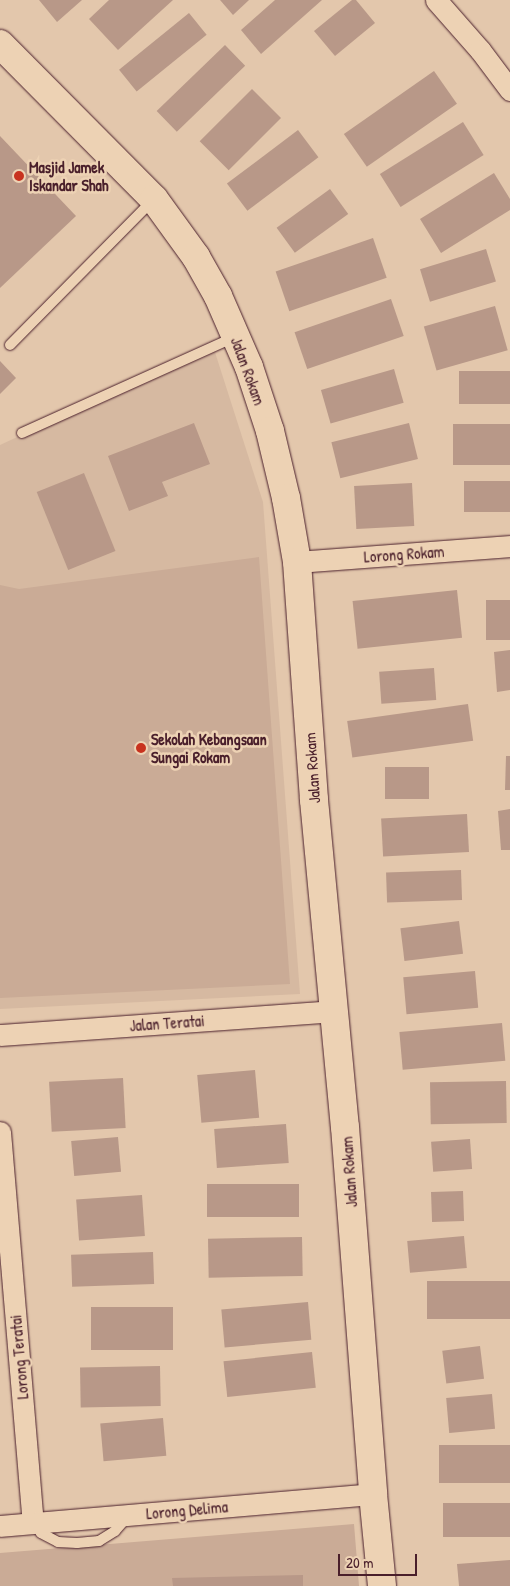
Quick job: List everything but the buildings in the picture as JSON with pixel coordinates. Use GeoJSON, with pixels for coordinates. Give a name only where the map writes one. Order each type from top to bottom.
{"type":"FeatureCollection","features":[{"type":"Feature","properties":{"kind":"main road","name":"Jalan Rokam"},"geometry":{"type":"LineString","coordinates":[[0,44],[154,199],[196,257],[218,296],[236,337],[249,368],[270,431],[286,498],[297,562],[314,800],[335,1010],[382,1586]]}},
{"type":"Feature","properties":{"kind":"street"},"geometry":{"type":"LineString","coordinates":[[436,0],[480,50],[510,90]]}},
{"type":"Feature","properties":{"kind":"street","name":"Lorong Rokam"},"geometry":{"type":"LineString","coordinates":[[297,562],[510,546]]}},
{"type":"Feature","properties":{"kind":"street","name":"Jalan Teratai"},"geometry":{"type":"LineString","coordinates":[[0,1034],[335,1010]]}},
{"type":"Feature","properties":{"kind":"street","name":"Lorong Teratai"},"geometry":{"type":"LineString","coordinates":[[0,1132],[33,1522]]}},
{"type":"Feature","properties":{"kind":"street","name":"Lorong Delima"},"geometry":{"type":"LineString","coordinates":[[0,1526],[373,1494]]}},
{"type":"Feature","properties":{"kind":"lane"},"geometry":{"type":"LineString","coordinates":[[10,345],[154,199]]}},
{"type":"Feature","properties":{"kind":"lane"},"geometry":{"type":"LineString","coordinates":[[22,433],[236,337]]}},
{"type":"Feature","properties":{"kind":"shaded area","name":"Sekolah Kebangsaan Sungai Rokam"},"geometry":{"type":"Polygon","coordinates":[[[213,346],[263,502],[300,994],[0,1009],[0,445],[213,346]]]}},
{"type":"Feature","properties":{"kind":"shaded area","name":"Sekolah Kebangsaan Sungai Rokam"},"geometry":{"type":"Polygon","coordinates":[[[259,557],[290,984],[0,998],[0,585],[19,589],[259,557]]]}},
{"type":"Feature","properties":{"kind":"shaded area"},"geometry":{"type":"Polygon","coordinates":[[[354,1524],[359,1586],[0,1586],[0,1553],[354,1524]]]}},
{"type":"Feature","properties":{"kind":"place","name":"Masjid Jamek Iskandar Shah"},"geometry":{"type":"Point","coordinates":[19,176]}},
{"type":"Feature","properties":{"kind":"place","name":"Sekolah Kebangsaan Sungai Rokam"},"geometry":{"type":"Point","coordinates":[141,748]}}]}
